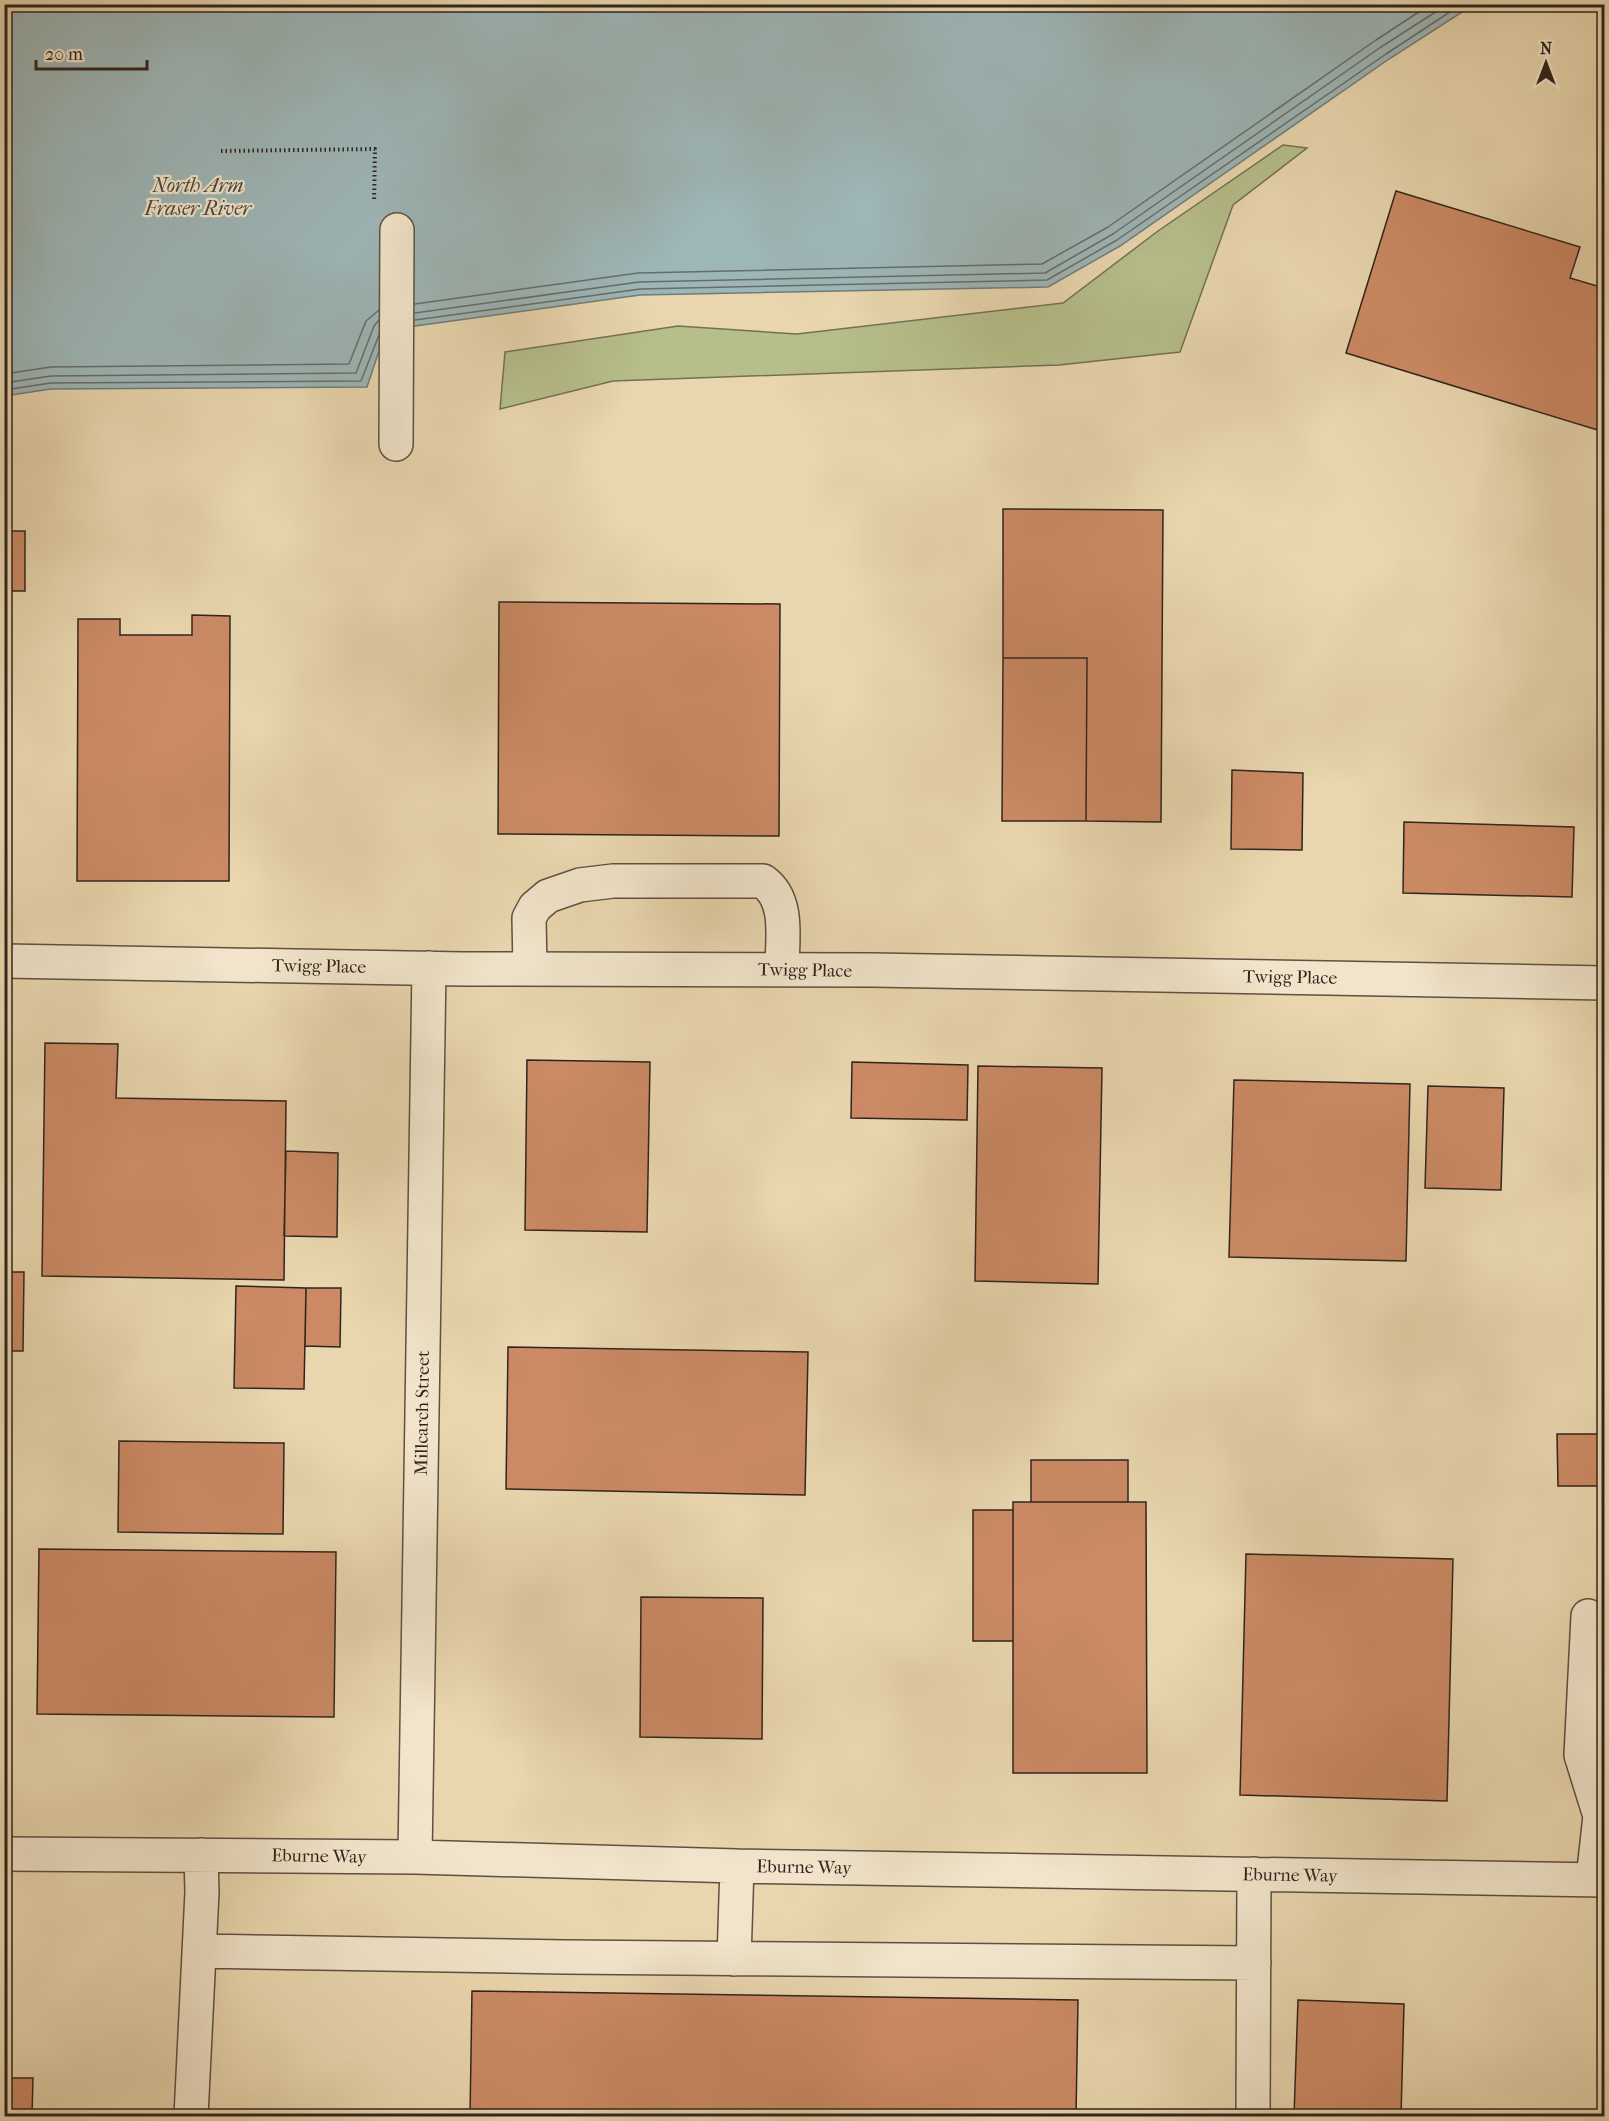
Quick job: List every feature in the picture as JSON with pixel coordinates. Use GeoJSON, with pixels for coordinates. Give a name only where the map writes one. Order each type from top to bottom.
{"type":"FeatureCollection","features":[{"type":"Feature","properties":{"kind":"street"},"geometry":{"type":"LineString","coordinates":[[396,444],[397,230]]}},
{"type":"Feature","properties":{"kind":"street"},"geometry":{"type":"LineString","coordinates":[[530,969],[529,918],[535,907],[548,896],[580,885],[613,881],[763,881],[772,887],[781,906],[782,969]]}},
{"type":"Feature","properties":{"kind":"street","name":"Twigg Place"},"geometry":{"type":"LineString","coordinates":[[4,961],[429,968],[782,969],[1605,983]]}},
{"type":"Feature","properties":{"kind":"street","name":"Millcarch Street"},"geometry":{"type":"LineString","coordinates":[[415,1857],[429,968]]}},
{"type":"Feature","properties":{"kind":"street"},"geometry":{"type":"LineString","coordinates":[[1587,1616],[1581,1755],[1602,1816],[1599,1880]]}},
{"type":"Feature","properties":{"kind":"street","name":"Eburne Way"},"geometry":{"type":"LineString","coordinates":[[4,1854],[415,1857],[737,1866],[1599,1880]]}},
{"type":"Feature","properties":{"kind":"street"},"geometry":{"type":"LineString","coordinates":[[191,2116],[202,1892],[201,1855]]}},
{"type":"Feature","properties":{"kind":"street"},"geometry":{"type":"LineString","coordinates":[[734,1959],[737,1866]]}},
{"type":"Feature","properties":{"kind":"street"},"geometry":{"type":"LineString","coordinates":[[1253,2116],[1254,1874]]}},
{"type":"Feature","properties":{"kind":"street"},"geometry":{"type":"LineString","coordinates":[[199,1951],[734,1959],[1254,1963]]}},
{"type":"Feature","properties":{"kind":"path"},"geometry":{"type":"LineString","coordinates":[[222,151],[375,149],[374,208]]}},
{"type":"Feature","properties":{"kind":"green space"},"geometry":{"type":"Polygon","coordinates":[[[1283,145],[1307,148],[1233,205],[1180,352],[1059,365],[613,381],[500,409],[505,352],[678,326],[797,334],[1063,303],[1158,231],[1283,145]]]}},
{"type":"Feature","properties":{"kind":"water","name":"North Arm Fraser River"},"geometry":{"type":"Polygon","coordinates":[[[5,5],[1473,5],[1389,59],[1120,246],[1048,287],[640,295],[386,330],[367,387],[51,389],[5,396],[5,5]]]}},
{"type":"Feature","properties":{"kind":"building"},"geometry":{"type":"Polygon","coordinates":[[[1396,191],[1580,247],[1570,278],[1604,288],[1604,432],[1346,353],[1396,191]]]}},
{"type":"Feature","properties":{"kind":"building"},"geometry":{"type":"Polygon","coordinates":[[[1003,509],[1163,510],[1161,822],[1086,821],[1087,658],[1003,658],[1003,509]]]}},
{"type":"Feature","properties":{"kind":"building"},"geometry":{"type":"Polygon","coordinates":[[[4,531],[25,531],[25,591],[4,591],[4,531]]]}},
{"type":"Feature","properties":{"kind":"building"},"geometry":{"type":"Polygon","coordinates":[[[499,602],[780,604],[779,836],[498,834],[499,602]]]}},
{"type":"Feature","properties":{"kind":"building"},"geometry":{"type":"Polygon","coordinates":[[[192,615],[230,616],[229,881],[77,881],[78,619],[120,619],[120,635],[192,635],[192,615]]]}},
{"type":"Feature","properties":{"kind":"building"},"geometry":{"type":"Polygon","coordinates":[[[1003,658],[1087,658],[1086,821],[1002,821],[1003,658]]]}},
{"type":"Feature","properties":{"kind":"building"},"geometry":{"type":"Polygon","coordinates":[[[1232,770],[1303,773],[1302,850],[1231,849],[1232,770]]]}},
{"type":"Feature","properties":{"kind":"building"},"geometry":{"type":"Polygon","coordinates":[[[1404,822],[1574,827],[1572,897],[1403,893],[1404,822]]]}},
{"type":"Feature","properties":{"kind":"building"},"geometry":{"type":"Polygon","coordinates":[[[45,1043],[118,1044],[116,1098],[286,1101],[284,1280],[42,1276],[45,1043]]]}},
{"type":"Feature","properties":{"kind":"building"},"geometry":{"type":"Polygon","coordinates":[[[527,1060],[650,1062],[647,1232],[525,1230],[527,1060]]]}},
{"type":"Feature","properties":{"kind":"building"},"geometry":{"type":"Polygon","coordinates":[[[852,1062],[968,1065],[967,1120],[851,1118],[852,1062]]]}},
{"type":"Feature","properties":{"kind":"building"},"geometry":{"type":"Polygon","coordinates":[[[978,1066],[1102,1068],[1098,1284],[975,1281],[978,1066]]]}},
{"type":"Feature","properties":{"kind":"building"},"geometry":{"type":"Polygon","coordinates":[[[1234,1080],[1410,1084],[1406,1261],[1229,1257],[1234,1080]]]}},
{"type":"Feature","properties":{"kind":"building"},"geometry":{"type":"Polygon","coordinates":[[[1428,1086],[1504,1088],[1501,1190],[1425,1188],[1428,1086]]]}},
{"type":"Feature","properties":{"kind":"building"},"geometry":{"type":"Polygon","coordinates":[[[286,1151],[338,1153],[337,1237],[284,1236],[286,1151]]]}},
{"type":"Feature","properties":{"kind":"building"},"geometry":{"type":"Polygon","coordinates":[[[4,1272],[24,1272],[23,1351],[4,1351],[4,1272]]]}},
{"type":"Feature","properties":{"kind":"building"},"geometry":{"type":"Polygon","coordinates":[[[236,1286],[306,1288],[304,1389],[234,1388],[236,1286]]]}},
{"type":"Feature","properties":{"kind":"building"},"geometry":{"type":"Polygon","coordinates":[[[306,1288],[341,1288],[340,1347],[305,1346],[306,1288]]]}},
{"type":"Feature","properties":{"kind":"building"},"geometry":{"type":"Polygon","coordinates":[[[508,1347],[808,1352],[805,1495],[506,1489],[508,1347]]]}},
{"type":"Feature","properties":{"kind":"building"},"geometry":{"type":"Polygon","coordinates":[[[1557,1434],[1604,1434],[1604,1486],[1558,1486],[1557,1434]]]}},
{"type":"Feature","properties":{"kind":"building"},"geometry":{"type":"Polygon","coordinates":[[[119,1441],[284,1443],[283,1534],[118,1532],[119,1441]]]}},
{"type":"Feature","properties":{"kind":"building"},"geometry":{"type":"Polygon","coordinates":[[[1031,1460],[1128,1460],[1128,1502],[1031,1502],[1031,1460]]]}},
{"type":"Feature","properties":{"kind":"building"},"geometry":{"type":"Polygon","coordinates":[[[1013,1502],[1146,1502],[1147,1773],[1013,1773],[1013,1502]]]}},
{"type":"Feature","properties":{"kind":"building"},"geometry":{"type":"Polygon","coordinates":[[[973,1510],[1013,1510],[1013,1641],[973,1641],[973,1510]]]}},
{"type":"Feature","properties":{"kind":"building"},"geometry":{"type":"Polygon","coordinates":[[[39,1549],[336,1552],[334,1717],[37,1714],[39,1549]]]}},
{"type":"Feature","properties":{"kind":"building"},"geometry":{"type":"Polygon","coordinates":[[[1246,1554],[1453,1559],[1447,1801],[1240,1795],[1246,1554]]]}},
{"type":"Feature","properties":{"kind":"building"},"geometry":{"type":"Polygon","coordinates":[[[641,1597],[763,1598],[762,1739],[640,1737],[641,1597]]]}},
{"type":"Feature","properties":{"kind":"building"},"geometry":{"type":"Polygon","coordinates":[[[1601,1677],[1604,1677],[1604,1754],[1601,1754],[1601,1677]]]}},
{"type":"Feature","properties":{"kind":"building"},"geometry":{"type":"Polygon","coordinates":[[[472,1991],[1078,2000],[1076,2116],[470,2116],[472,1991]]]}},
{"type":"Feature","properties":{"kind":"building"},"geometry":{"type":"Polygon","coordinates":[[[1298,2000],[1404,2004],[1401,2116],[1294,2116],[1298,2000]]]}},
{"type":"Feature","properties":{"kind":"building"},"geometry":{"type":"Polygon","coordinates":[[[4,2078],[33,2078],[32,2116],[4,2116],[4,2078]]]}}]}
